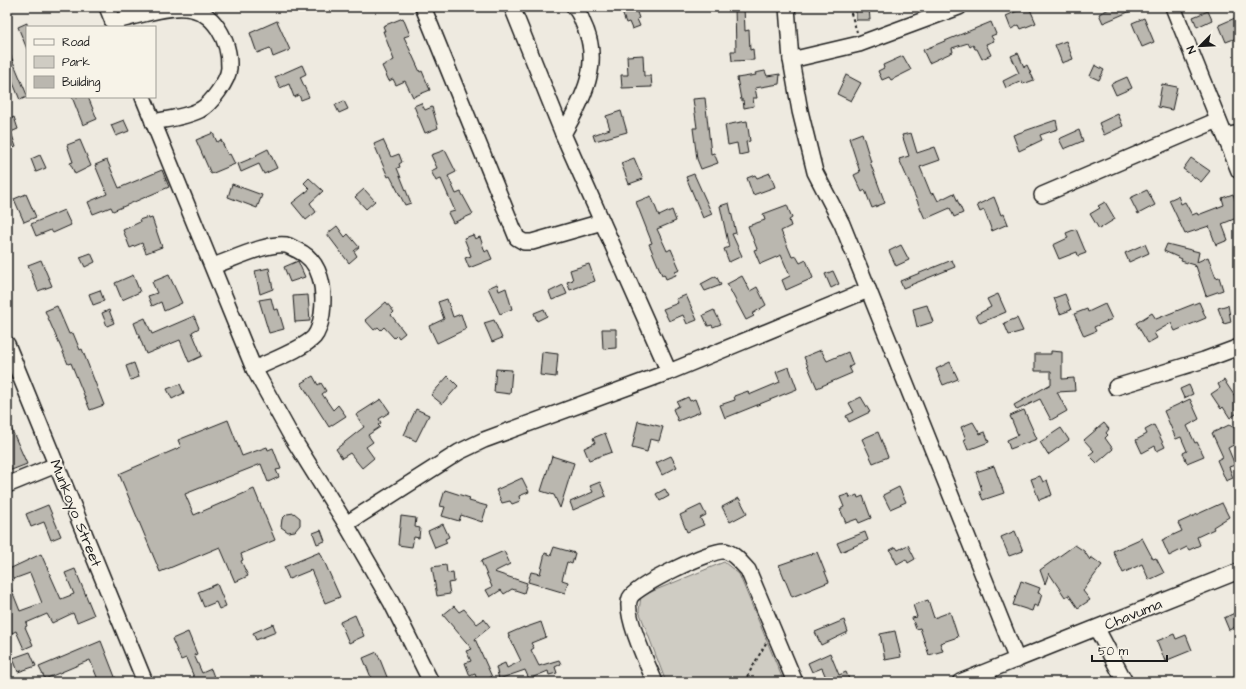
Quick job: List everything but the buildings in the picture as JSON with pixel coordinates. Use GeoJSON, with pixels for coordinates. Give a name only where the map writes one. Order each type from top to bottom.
{"type":"FeatureCollection","features":[{"type":"Feature","properties":{"kind":"street"},"geometry":{"type":"LineString","coordinates":[[107,7],[114,24],[156,12],[185,8],[205,13],[218,27],[226,47],[229,69],[215,97],[201,109],[179,118],[153,122]]}},
{"type":"Feature","properties":{"kind":"street"},"geometry":{"type":"LineString","coordinates":[[423,7],[517,238],[524,242],[532,242],[602,222]]}},
{"type":"Feature","properties":{"kind":"street"},"geometry":{"type":"LineString","coordinates":[[512,7],[563,134],[669,372]]}},
{"type":"Feature","properties":{"kind":"street"},"geometry":{"type":"LineString","coordinates":[[563,134],[580,104],[593,57],[588,31],[574,7]]}},
{"type":"Feature","properties":{"kind":"street"},"geometry":{"type":"LineString","coordinates":[[788,7],[791,60],[800,111],[815,172],[842,224],[1017,660]]}},
{"type":"Feature","properties":{"kind":"street"},"geometry":{"type":"LineString","coordinates":[[791,60],[859,44],[959,7]]}},
{"type":"Feature","properties":{"kind":"street"},"geometry":{"type":"LineString","coordinates":[[1173,7],[1218,120],[1232,135],[1239,171]]}},
{"type":"Feature","properties":{"kind":"street"},"geometry":{"type":"LineString","coordinates":[[143,98],[254,369],[290,434],[392,602],[432,682]]}},
{"type":"Feature","properties":{"kind":"street"},"geometry":{"type":"LineString","coordinates":[[1042,195],[1218,120]]}},
{"type":"Feature","properties":{"kind":"street"},"geometry":{"type":"LineString","coordinates":[[213,266],[262,248],[286,245],[306,254],[316,268],[323,287],[323,304],[320,322],[314,336],[298,348],[254,369]]}},
{"type":"Feature","properties":{"kind":"street"},"geometry":{"type":"LineString","coordinates":[[346,524],[459,452],[484,440],[669,372],[868,290]]}},
{"type":"Feature","properties":{"kind":"street","name":"Munkoyo Street"},"geometry":{"type":"LineString","coordinates":[[7,344],[145,682]]}},
{"type":"Feature","properties":{"kind":"street"},"geometry":{"type":"LineString","coordinates":[[1116,387],[1204,360],[1239,347]]}},
{"type":"Feature","properties":{"kind":"street"},"geometry":{"type":"LineString","coordinates":[[7,485],[56,465]]}},
{"type":"Feature","properties":{"kind":"street"},"geometry":{"type":"LineString","coordinates":[[655,682],[634,631],[628,608],[630,598],[644,585],[711,553],[725,551],[738,558],[748,570],[795,682]]}},
{"type":"Feature","properties":{"kind":"street","name":"Chavuma"},"geometry":{"type":"LineString","coordinates":[[960,682],[1097,629],[1239,571]]}},
{"type":"Feature","properties":{"kind":"street"},"geometry":{"type":"LineString","coordinates":[[1097,629],[1125,682]]}},
{"type":"Feature","properties":{"kind":"path"},"geometry":{"type":"LineString","coordinates":[[849,7],[859,44]]}},
{"type":"Feature","properties":{"kind":"path"},"geometry":{"type":"LineString","coordinates":[[744,682],[773,630]]}},
{"type":"Feature","properties":{"kind":"green space"},"geometry":{"type":"Polygon","coordinates":[[[724,562],[739,574],[784,682],[666,682],[639,611],[641,596],[724,562]]]}}]}
